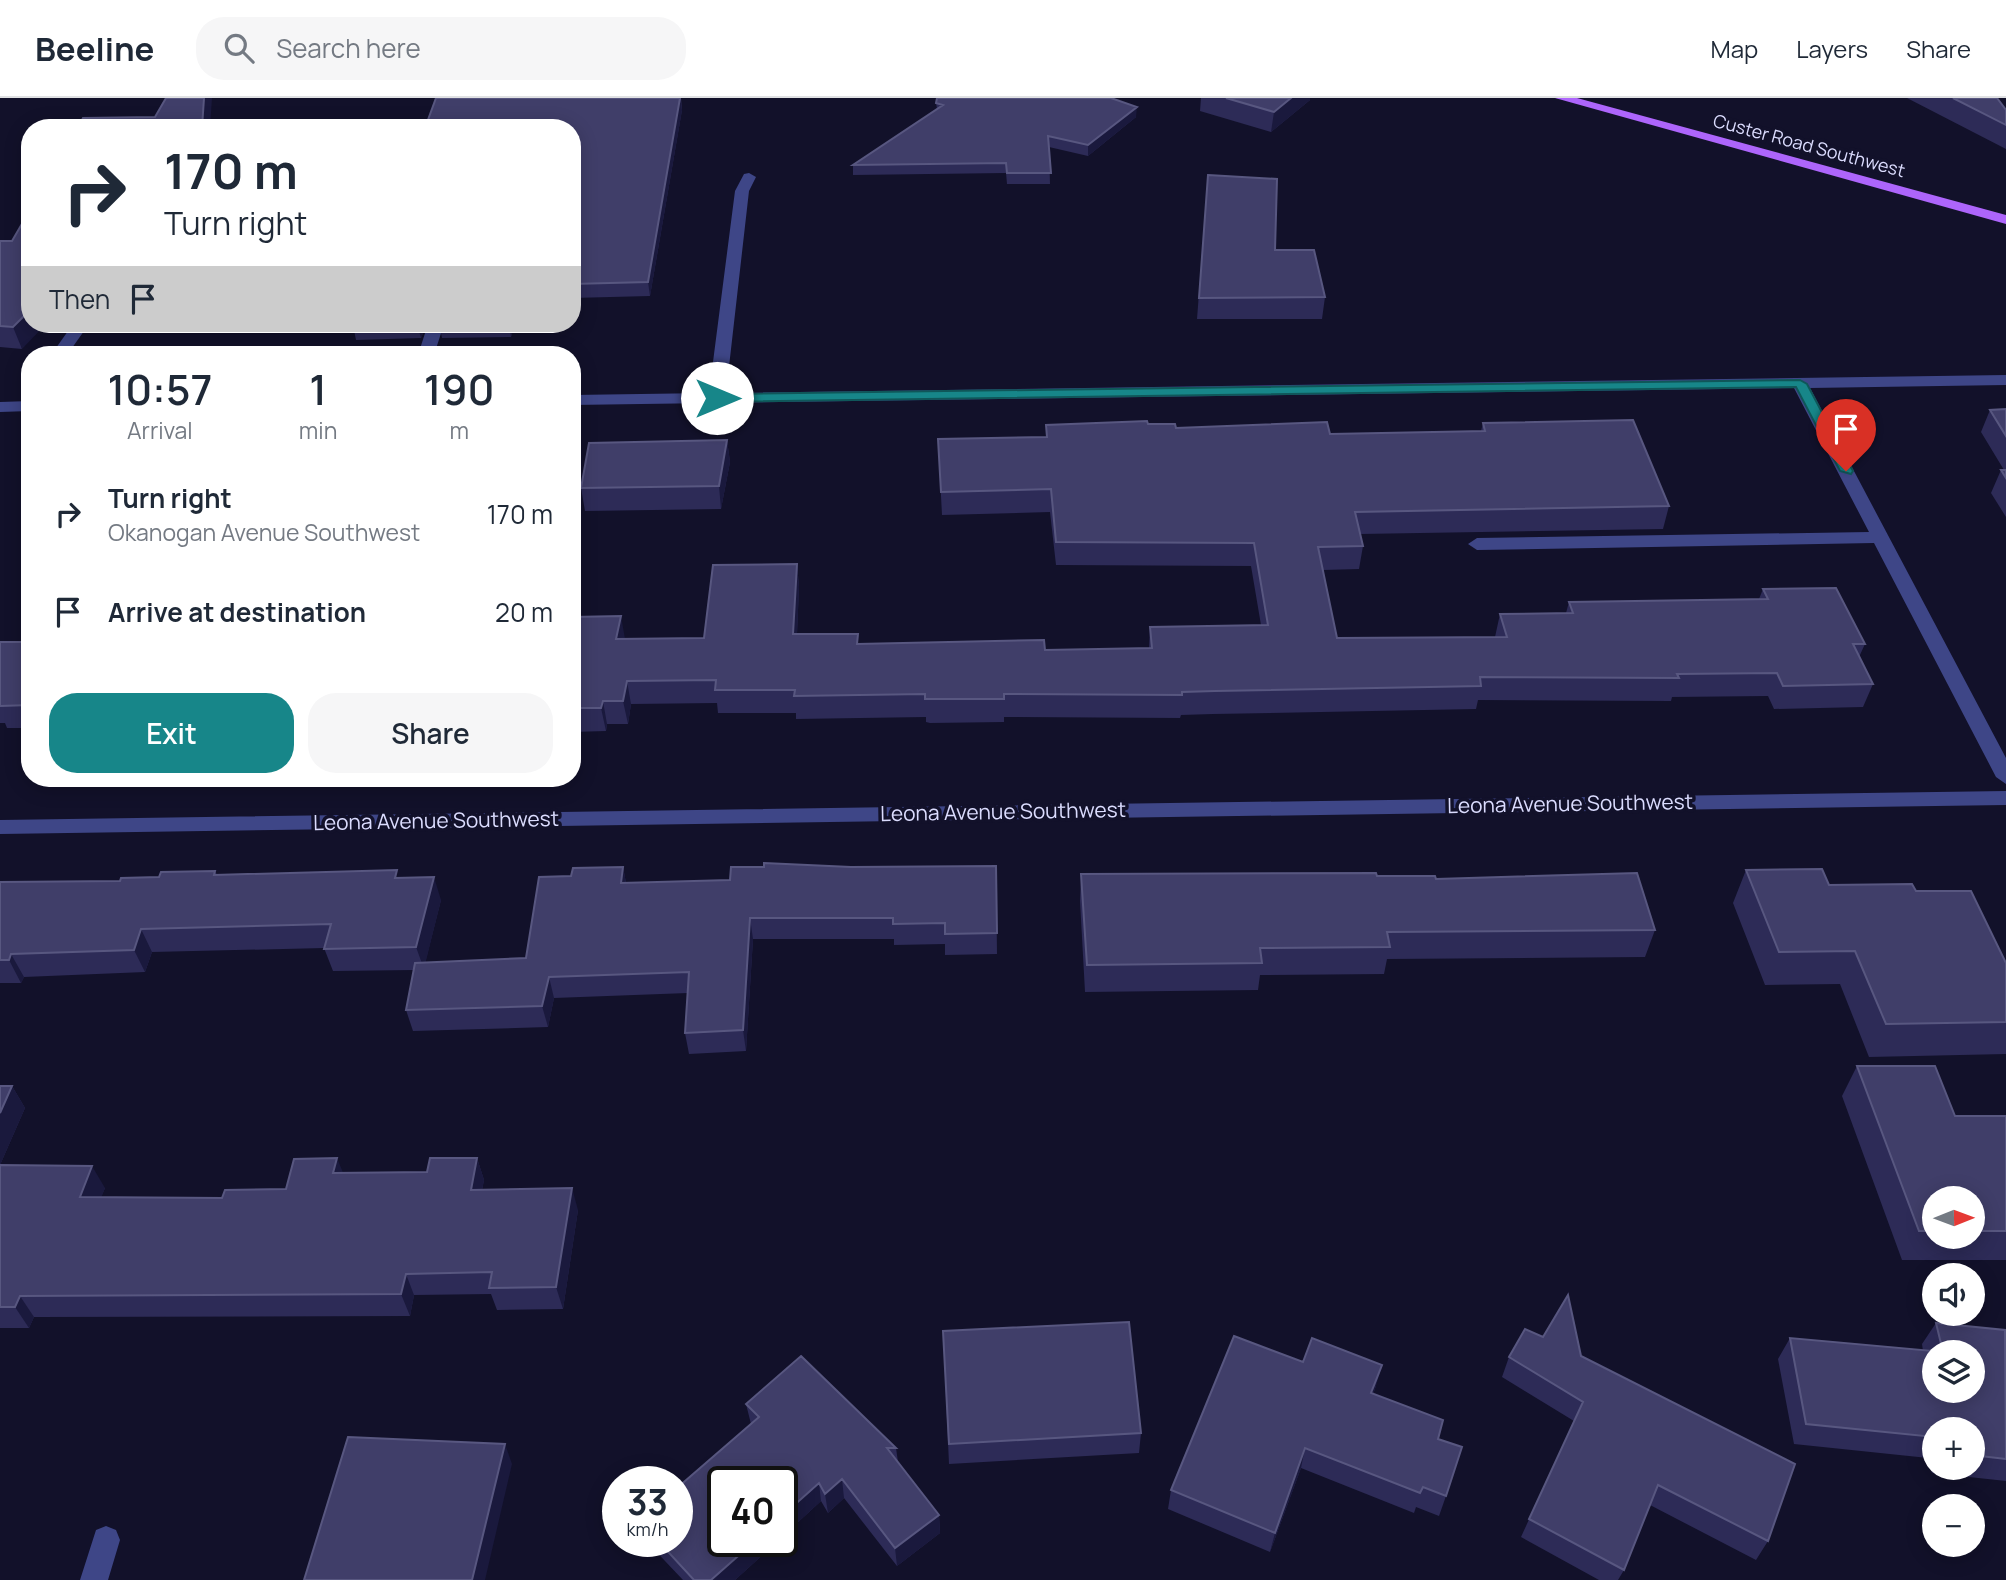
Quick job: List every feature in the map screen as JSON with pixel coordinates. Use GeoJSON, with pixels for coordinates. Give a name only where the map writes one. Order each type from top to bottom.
{"type":"FeatureCollection","features":[{"type":"Feature","properties":{"kind":"main road","name":"Custer Road Southwest"},"geometry":{"type":"LineString","coordinates":[[1562,98],[2006,220]]}},
{"type":"Feature","properties":{"kind":"street"},"geometry":{"type":"LineString","coordinates":[[717,398],[741,191],[749,177]]}},
{"type":"Feature","properties":{"kind":"street"},"geometry":{"type":"LineString","coordinates":[[581,400],[2006,380]]}},
{"type":"Feature","properties":{"kind":"street"},"geometry":{"type":"LineString","coordinates":[[1800,384],[2006,776]]}},
{"type":"Feature","properties":{"kind":"street"},"geometry":{"type":"LineString","coordinates":[[0,407],[21,404]]}},
{"type":"Feature","properties":{"kind":"street"},"geometry":{"type":"LineString","coordinates":[[1477,544],[1880,537]]}},
{"type":"Feature","properties":{"kind":"street","name":"Leona Avenue Southwest"},"geometry":{"type":"LineString","coordinates":[[0,827],[2006,797]]}},
{"type":"Feature","properties":{"kind":"street"},"geometry":{"type":"LineString","coordinates":[[94,1580],[106,1540]]}},
{"type":"Feature","properties":{"kind":"building"},"geometry":{"type":"Polygon","coordinates":[[[166,98],[204,98],[203,119],[82,119],[83,118],[155,117],[166,98]]]}},
{"type":"Feature","properties":{"kind":"building"},"geometry":{"type":"Polygon","coordinates":[[[436,98],[680,98],[648,282],[581,284],[581,119],[428,119],[436,98]]]}},
{"type":"Feature","properties":{"kind":"building"},"geometry":{"type":"Polygon","coordinates":[[[937,98],[1111,98],[1137,107],[1088,145],[1048,136],[1051,173],[1007,173],[1006,163],[853,165],[943,105],[936,103],[937,98]]]}},
{"type":"Feature","properties":{"kind":"building"},"geometry":{"type":"Polygon","coordinates":[[[1226,98],[1291,98],[1274,112],[1226,98]]]}},
{"type":"Feature","properties":{"kind":"building"},"geometry":{"type":"Polygon","coordinates":[[[1953,98],[1997,98],[2006,110],[2006,125],[1953,98]]]}},
{"type":"Feature","properties":{"kind":"building"},"geometry":{"type":"Polygon","coordinates":[[[1208,175],[1277,179],[1275,250],[1314,250],[1325,297],[1199,298],[1208,175]]]}},
{"type":"Feature","properties":{"kind":"building"},"geometry":{"type":"Polygon","coordinates":[[[21,226],[21,319],[13,327],[0,326],[0,241],[12,241],[21,226]]]}},
{"type":"Feature","properties":{"kind":"building"},"geometry":{"type":"Polygon","coordinates":[[[2006,409],[2006,436],[1990,410],[2006,409]]]}},
{"type":"Feature","properties":{"kind":"building"},"geometry":{"type":"Polygon","coordinates":[[[1633,420],[1669,506],[1355,512],[1363,546],[1318,547],[1337,638],[1507,637],[1500,614],[1573,613],[1569,602],[1768,599],[1763,589],[1836,588],[1865,644],[1853,644],[1873,684],[1783,686],[1777,673],[1677,674],[1679,678],[1480,677],[1481,686],[1215,691],[1182,692],[1182,695],[1004,694],[1004,699],[925,699],[925,694],[794,696],[795,690],[715,690],[716,680],[627,681],[623,701],[603,701],[601,708],[581,708],[581,617],[621,616],[616,639],[704,638],[713,565],[797,564],[793,634],[858,634],[857,644],[1044,640],[1045,650],[1152,648],[1150,627],[1268,625],[1254,543],[1056,542],[1051,489],[941,492],[938,439],[1047,437],[1046,425],[1147,421],[1148,424],[1175,424],[1176,428],[1327,422],[1330,434],[1485,431],[1483,423],[1633,420]]]}},
{"type":"Feature","properties":{"kind":"building"},"geometry":{"type":"Polygon","coordinates":[[[727,440],[719,486],[581,488],[589,443],[727,440]]]}},
{"type":"Feature","properties":{"kind":"building"},"geometry":{"type":"Polygon","coordinates":[[[0,642],[21,642],[21,705],[0,706],[0,642]]]}},
{"type":"Feature","properties":{"kind":"building"},"geometry":{"type":"Polygon","coordinates":[[[764,863],[851,867],[996,866],[997,933],[945,934],[945,923],[893,924],[893,918],[750,918],[743,1030],[685,1033],[689,972],[549,977],[542,1006],[406,1010],[415,963],[526,958],[539,877],[571,876],[573,868],[623,867],[621,883],[730,880],[731,867],[764,867],[764,863]]]}},
{"type":"Feature","properties":{"kind":"building"},"geometry":{"type":"Polygon","coordinates":[[[1822,869],[1829,885],[1912,884],[1916,891],[1971,891],[2006,963],[2006,1022],[1886,1024],[1855,951],[1779,952],[1746,870],[1822,869]]]}},
{"type":"Feature","properties":{"kind":"building"},"geometry":{"type":"Polygon","coordinates":[[[397,870],[395,878],[434,877],[416,947],[324,949],[331,924],[141,929],[134,950],[11,954],[9,960],[0,960],[0,882],[120,881],[121,878],[159,877],[161,872],[215,871],[214,875],[397,870]]]}},
{"type":"Feature","properties":{"kind":"building"},"geometry":{"type":"Polygon","coordinates":[[[1376,873],[1377,876],[1435,876],[1436,879],[1637,873],[1655,930],[1387,932],[1390,947],[1260,948],[1262,963],[1087,965],[1081,874],[1376,873]]]}},
{"type":"Feature","properties":{"kind":"building"},"geometry":{"type":"Polygon","coordinates":[[[1857,1066],[1935,1066],[1955,1116],[2006,1116],[2006,1231],[1985,1231],[1985,1186],[1922,1186],[1922,1231],[1919,1231],[1857,1066]]]}},
{"type":"Feature","properties":{"kind":"building"},"geometry":{"type":"Polygon","coordinates":[[[0,1086],[12,1086],[0,1113],[0,1086]]]}},
{"type":"Feature","properties":{"kind":"building"},"geometry":{"type":"Polygon","coordinates":[[[337,1158],[333,1173],[427,1172],[430,1158],[477,1158],[471,1190],[572,1188],[556,1287],[489,1288],[492,1272],[406,1274],[401,1294],[20,1296],[15,1307],[0,1307],[0,1165],[92,1166],[80,1197],[222,1198],[225,1190],[286,1189],[294,1159],[337,1158]]]}},
{"type":"Feature","properties":{"kind":"building"},"geometry":{"type":"Polygon","coordinates":[[[1568,1295],[1581,1356],[1795,1464],[1768,1541],[1658,1485],[1624,1570],[1529,1519],[1583,1402],[1509,1357],[1525,1329],[1543,1337],[1568,1295]]]}},
{"type":"Feature","properties":{"kind":"building"},"geometry":{"type":"Polygon","coordinates":[[[1129,1322],[1141,1433],[949,1444],[943,1331],[1129,1322]]]}},
{"type":"Feature","properties":{"kind":"building"},"geometry":{"type":"Polygon","coordinates":[[[1937,1326],[2005,1330],[2006,1459],[1985,1457],[1985,1417],[1922,1417],[1922,1436],[1806,1424],[1790,1338],[1922,1350],[1922,1403],[1985,1403],[1985,1340],[1940,1340],[1937,1326]]]}},
{"type":"Feature","properties":{"kind":"building"},"geometry":{"type":"Polygon","coordinates":[[[1234,1336],[1303,1362],[1312,1338],[1382,1365],[1371,1393],[1443,1420],[1438,1439],[1462,1447],[1446,1496],[1423,1487],[1420,1493],[1305,1448],[1275,1533],[1171,1490],[1234,1336]]]}},
{"type":"Feature","properties":{"kind":"building"},"geometry":{"type":"Polygon","coordinates":[[[801,1356],[896,1448],[887,1448],[939,1515],[895,1548],[842,1479],[825,1494],[819,1483],[798,1502],[798,1466],[707,1466],[707,1557],[737,1557],[711,1580],[694,1580],[673,1557],[693,1557],[693,1474],[759,1417],[746,1404],[801,1356]]]}},
{"type":"Feature","properties":{"kind":"building"},"geometry":{"type":"Polygon","coordinates":[[[348,1437],[505,1444],[472,1580],[304,1580],[348,1437]]]}},
{"type":"Feature","properties":{"kind":"route"},"geometry":{"type":"LineString","coordinates":[[717,398],[1800,384],[1846,471]]}}]}
